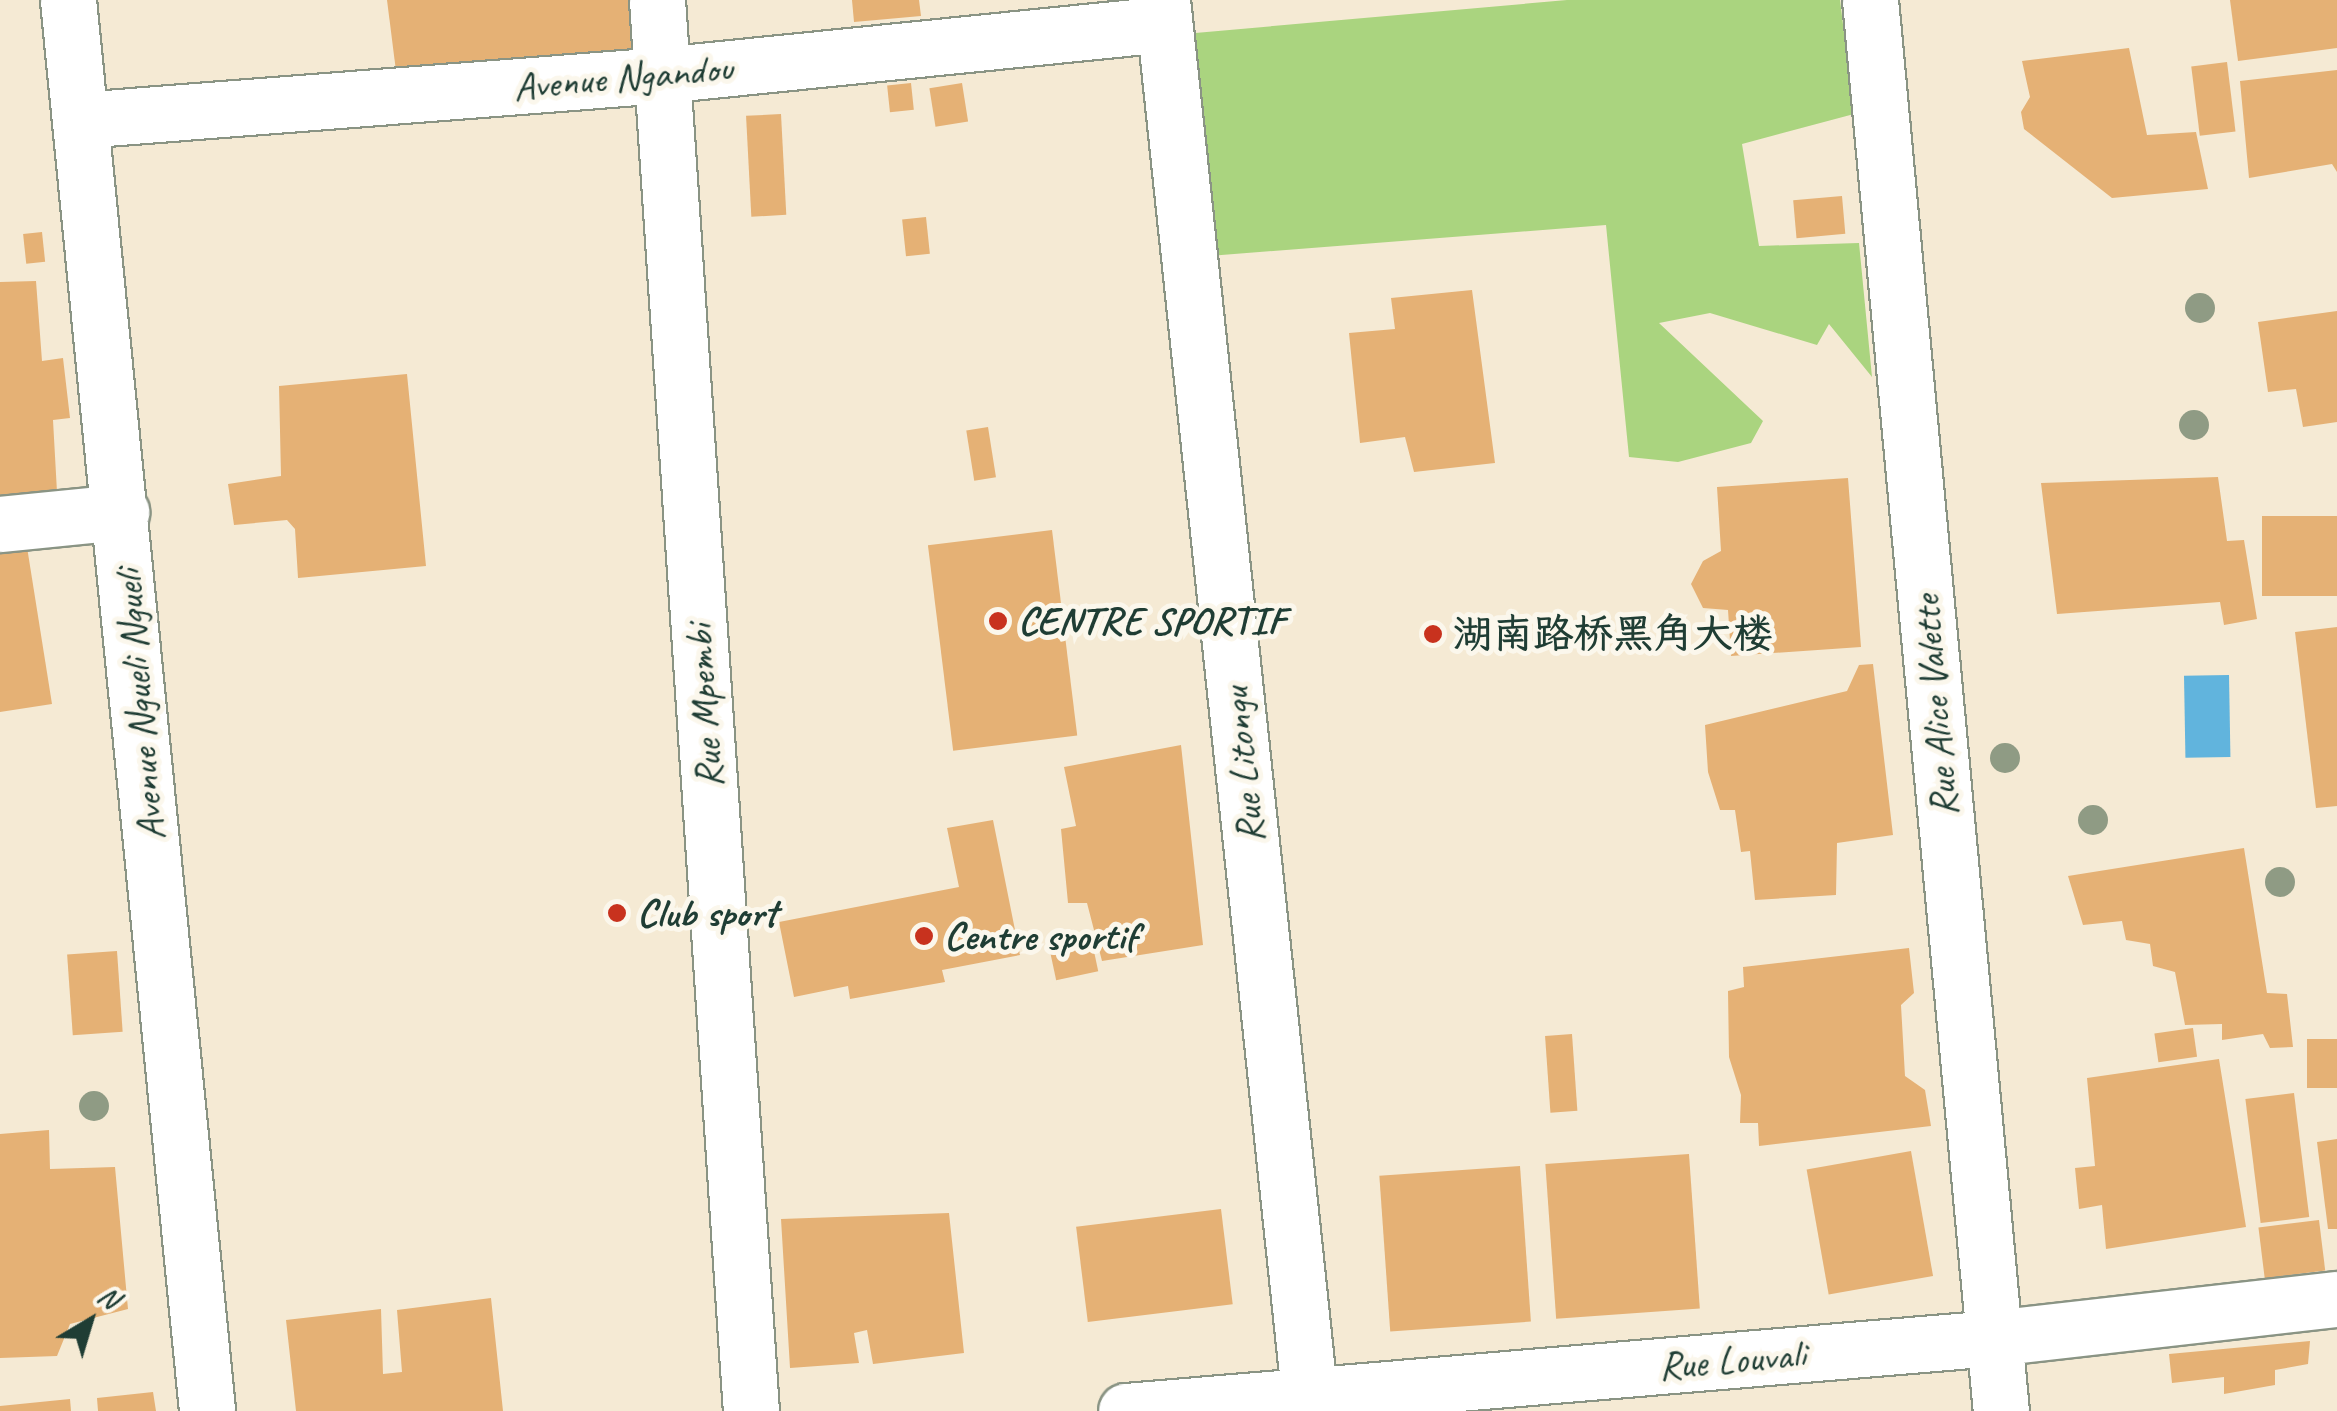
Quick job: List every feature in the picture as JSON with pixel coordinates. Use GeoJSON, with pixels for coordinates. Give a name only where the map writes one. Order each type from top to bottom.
{"type":"FeatureCollection","features":[{"type":"Feature","properties":{"kind":"street","name":"Avenue Ngueli Ngueli"},"geometry":{"type":"LineString","coordinates":[[68,0],[207,1411]]}},
{"type":"Feature","properties":{"kind":"street","name":"Rue Mpembi"},"geometry":{"type":"LineString","coordinates":[[657,0],[751,1411]]}},
{"type":"Feature","properties":{"kind":"street","name":"Rue Alice Valette"},"geometry":{"type":"LineString","coordinates":[[1870,0],[2002,1411]]}},
{"type":"Feature","properties":{"kind":"street","name":"Avenue Ngandou"},"geometry":{"type":"LineString","coordinates":[[80,120],[662,75],[1163,12]]}},
{"type":"Feature","properties":{"kind":"street","name":"Rue Litongu"},"geometry":{"type":"LineString","coordinates":[[1163,12],[1310,1404]]}},
{"type":"Feature","properties":{"kind":"street"},"geometry":{"type":"LineString","coordinates":[[0,524],[121,512]]}},
{"type":"Feature","properties":{"kind":"street","name":"Rue Louvali"},"geometry":{"type":"LineString","coordinates":[[1126,1411],[1310,1404],[1994,1338],[2337,1298]]}},
{"type":"Feature","properties":{"kind":"green space"},"geometry":{"type":"Polygon","coordinates":[[[1567,0],[1840,0],[1854,114],[1742,144],[1759,246],[1859,243],[1872,377],[1829,324],[1817,345],[1710,313],[1659,323],[1763,421],[1751,443],[1678,462],[1629,457],[1606,225],[1196,257],[1184,34],[1567,0]]]}},
{"type":"Feature","properties":{"kind":"water"},"geometry":{"type":"Polygon","coordinates":[[[2229,675],[2230,757],[2185,758],[2184,676],[2229,675]]]}},
{"type":"Feature","properties":{"kind":"building"},"geometry":{"type":"Polygon","coordinates":[[[387,0],[637,0],[644,50],[397,79],[387,0]]]}},
{"type":"Feature","properties":{"kind":"building"},"geometry":{"type":"Polygon","coordinates":[[[852,0],[919,0],[921,16],[854,22],[852,0]]]}},
{"type":"Feature","properties":{"kind":"building"},"geometry":{"type":"Polygon","coordinates":[[[2230,0],[2337,0],[2337,48],[2238,61],[2230,0]]]}},
{"type":"Feature","properties":{"kind":"building"},"geometry":{"type":"Polygon","coordinates":[[[2129,48],[2147,135],[2196,132],[2208,189],[2112,198],[2024,129],[2021,112],[2030,97],[2022,61],[2129,48]]]}},
{"type":"Feature","properties":{"kind":"building"},"geometry":{"type":"Polygon","coordinates":[[[2227,62],[2236,131],[2200,136],[2191,66],[2227,62]]]}},
{"type":"Feature","properties":{"kind":"building"},"geometry":{"type":"Polygon","coordinates":[[[2337,70],[2337,172],[2332,164],[2249,178],[2240,81],[2337,70]]]}},
{"type":"Feature","properties":{"kind":"building"},"geometry":{"type":"Polygon","coordinates":[[[911,83],[914,110],[890,112],[887,86],[911,83]]]}},
{"type":"Feature","properties":{"kind":"building"},"geometry":{"type":"Polygon","coordinates":[[[962,83],[968,122],[936,127],[929,88],[962,83]]]}},
{"type":"Feature","properties":{"kind":"building"},"geometry":{"type":"Polygon","coordinates":[[[781,114],[786,215],[751,217],[746,116],[781,114]]]}},
{"type":"Feature","properties":{"kind":"building"},"geometry":{"type":"Polygon","coordinates":[[[1842,196],[1845,234],[1796,238],[1793,200],[1842,196]]]}},
{"type":"Feature","properties":{"kind":"building"},"geometry":{"type":"Polygon","coordinates":[[[926,217],[930,254],[906,256],[902,220],[926,217]]]}},
{"type":"Feature","properties":{"kind":"building"},"geometry":{"type":"Polygon","coordinates":[[[42,232],[45,262],[26,264],[23,234],[42,232]]]}},
{"type":"Feature","properties":{"kind":"building"},"geometry":{"type":"Polygon","coordinates":[[[36,281],[42,361],[63,358],[70,418],[53,420],[58,510],[0,517],[0,282],[36,281]]]}},
{"type":"Feature","properties":{"kind":"building"},"geometry":{"type":"Polygon","coordinates":[[[1472,290],[1495,463],[1414,472],[1405,437],[1360,443],[1349,333],[1395,329],[1391,298],[1472,290]]]}},
{"type":"Feature","properties":{"kind":"building"},"geometry":{"type":"Polygon","coordinates":[[[2337,311],[2337,422],[2303,427],[2296,389],[2268,392],[2258,322],[2337,311]]]}},
{"type":"Feature","properties":{"kind":"building"},"geometry":{"type":"Polygon","coordinates":[[[407,374],[426,566],[298,578],[295,529],[287,520],[234,525],[228,484],[281,476],[279,386],[407,374]]]}},
{"type":"Feature","properties":{"kind":"building"},"geometry":{"type":"Polygon","coordinates":[[[988,427],[996,477],[974,481],[966,430],[988,427]]]}},
{"type":"Feature","properties":{"kind":"building"},"geometry":{"type":"Polygon","coordinates":[[[2218,477],[2227,541],[2244,540],[2257,619],[2224,625],[2220,602],[2057,614],[2041,483],[2218,477]]]}},
{"type":"Feature","properties":{"kind":"building"},"geometry":{"type":"Polygon","coordinates":[[[1848,478],[1861,647],[1731,656],[1728,610],[1703,608],[1691,584],[1703,561],[1721,551],[1717,487],[1848,478]]]}},
{"type":"Feature","properties":{"kind":"building"},"geometry":{"type":"Polygon","coordinates":[[[2262,516],[2337,516],[2337,596],[2262,596],[2262,516]]]}},
{"type":"Feature","properties":{"kind":"building"},"geometry":{"type":"Polygon","coordinates":[[[1052,530],[1077,735],[953,751],[928,545],[1052,530]]]}},
{"type":"Feature","properties":{"kind":"building"},"geometry":{"type":"Polygon","coordinates":[[[27,547],[52,704],[0,712],[0,550],[27,547]]]}},
{"type":"Feature","properties":{"kind":"building"},"geometry":{"type":"Polygon","coordinates":[[[2337,627],[2337,806],[2316,808],[2295,632],[2337,627]]]}},
{"type":"Feature","properties":{"kind":"building"},"geometry":{"type":"Polygon","coordinates":[[[1873,664],[1893,835],[1837,843],[1836,895],[1755,900],[1750,851],[1741,852],[1735,810],[1720,810],[1708,772],[1705,725],[1847,691],[1859,665],[1873,664]]]}},
{"type":"Feature","properties":{"kind":"building"},"geometry":{"type":"Polygon","coordinates":[[[1181,745],[1203,945],[1102,961],[1087,903],[1068,903],[1061,829],[1076,826],[1064,767],[1181,745]]]}},
{"type":"Feature","properties":{"kind":"building"},"geometry":{"type":"Polygon","coordinates":[[[993,820],[1020,955],[942,970],[945,982],[850,999],[848,986],[794,997],[779,922],[959,887],[947,828],[993,820]]]}},
{"type":"Feature","properties":{"kind":"building"},"geometry":{"type":"Polygon","coordinates":[[[2244,848],[2267,993],[2287,994],[2293,1047],[2270,1048],[2263,1034],[2222,1040],[2222,1024],[2185,1025],[2175,972],[2153,966],[2150,944],[2126,940],[2122,921],[2083,925],[2068,876],[2244,848]]]}},
{"type":"Feature","properties":{"kind":"building"},"geometry":{"type":"Polygon","coordinates":[[[1092,942],[1098,971],[1056,980],[1050,951],[1092,942]]]}},
{"type":"Feature","properties":{"kind":"building"},"geometry":{"type":"Polygon","coordinates":[[[1909,948],[1914,993],[1901,1005],[1905,1076],[1925,1090],[1931,1126],[1759,1146],[1758,1123],[1740,1123],[1741,1095],[1729,1057],[1728,991],[1744,987],[1743,967],[1909,948]]]}},
{"type":"Feature","properties":{"kind":"building"},"geometry":{"type":"Polygon","coordinates":[[[117,951],[123,1032],[73,1035],[67,954],[117,951]]]}},
{"type":"Feature","properties":{"kind":"building"},"geometry":{"type":"Polygon","coordinates":[[[2193,1028],[2197,1057],[2158,1062],[2154,1033],[2193,1028]]]}},
{"type":"Feature","properties":{"kind":"building"},"geometry":{"type":"Polygon","coordinates":[[[1572,1034],[1577,1111],[1550,1113],[1545,1036],[1572,1034]]]}},
{"type":"Feature","properties":{"kind":"building"},"geometry":{"type":"Polygon","coordinates":[[[2307,1039],[2337,1039],[2337,1088],[2307,1088],[2307,1039]]]}},
{"type":"Feature","properties":{"kind":"building"},"geometry":{"type":"Polygon","coordinates":[[[2219,1059],[2246,1227],[2106,1249],[2102,1205],[2079,1209],[2075,1168],[2095,1166],[2087,1078],[2219,1059]]]}},
{"type":"Feature","properties":{"kind":"building"},"geometry":{"type":"Polygon","coordinates":[[[2294,1093],[2309,1217],[2261,1223],[2245,1099],[2294,1093]]]}},
{"type":"Feature","properties":{"kind":"building"},"geometry":{"type":"Polygon","coordinates":[[[49,1130],[50,1169],[115,1167],[128,1309],[70,1324],[57,1356],[0,1358],[0,1134],[49,1130]]]}},
{"type":"Feature","properties":{"kind":"building"},"geometry":{"type":"Polygon","coordinates":[[[2337,1139],[2337,1229],[2328,1229],[2317,1142],[2337,1139]]]}},
{"type":"Feature","properties":{"kind":"building"},"geometry":{"type":"Polygon","coordinates":[[[1911,1151],[1933,1276],[1829,1294],[1807,1169],[1911,1151]]]}},
{"type":"Feature","properties":{"kind":"building"},"geometry":{"type":"Polygon","coordinates":[[[1689,1154],[1700,1309],[1556,1319],[1545,1164],[1689,1154]]]}},
{"type":"Feature","properties":{"kind":"building"},"geometry":{"type":"Polygon","coordinates":[[[1520,1166],[1531,1322],[1390,1331],[1379,1176],[1520,1166]]]}},
{"type":"Feature","properties":{"kind":"building"},"geometry":{"type":"Polygon","coordinates":[[[1221,1209],[1233,1304],[1088,1322],[1076,1227],[1221,1209]]]}},
{"type":"Feature","properties":{"kind":"building"},"geometry":{"type":"Polygon","coordinates":[[[949,1213],[964,1353],[873,1364],[867,1330],[854,1333],[859,1363],[790,1368],[781,1219],[949,1213]]]}},
{"type":"Feature","properties":{"kind":"building"},"geometry":{"type":"Polygon","coordinates":[[[2319,1220],[2325,1271],[2265,1278],[2258,1227],[2319,1220]]]}},
{"type":"Feature","properties":{"kind":"building"},"geometry":{"type":"Polygon","coordinates":[[[491,1298],[503,1411],[296,1411],[286,1320],[381,1309],[383,1374],[402,1372],[397,1310],[491,1298]]]}},
{"type":"Feature","properties":{"kind":"building"},"geometry":{"type":"Polygon","coordinates":[[[2310,1341],[2308,1364],[2275,1370],[2275,1385],[2224,1394],[2224,1377],[2172,1383],[2169,1354],[2310,1341]]]}},
{"type":"Feature","properties":{"kind":"building"},"geometry":{"type":"Polygon","coordinates":[[[153,1392],[156,1411],[98,1411],[97,1398],[153,1392]]]}},
{"type":"Feature","properties":{"kind":"building"},"geometry":{"type":"Polygon","coordinates":[[[70,1399],[71,1411],[0,1411],[0,1406],[70,1399]]]}},
{"type":"Feature","properties":{"kind":"place","name":"CENTRE SPORTIF"},"geometry":{"type":"Point","coordinates":[998,621]}},
{"type":"Feature","properties":{"kind":"place","name":"湖南路桥黑角大楼"},"geometry":{"type":"Point","coordinates":[1433,634]}},
{"type":"Feature","properties":{"kind":"place","name":"Club sport"},"geometry":{"type":"Point","coordinates":[617,913]}},
{"type":"Feature","properties":{"kind":"place","name":"Centre sportif"},"geometry":{"type":"Point","coordinates":[924,936]}}]}
